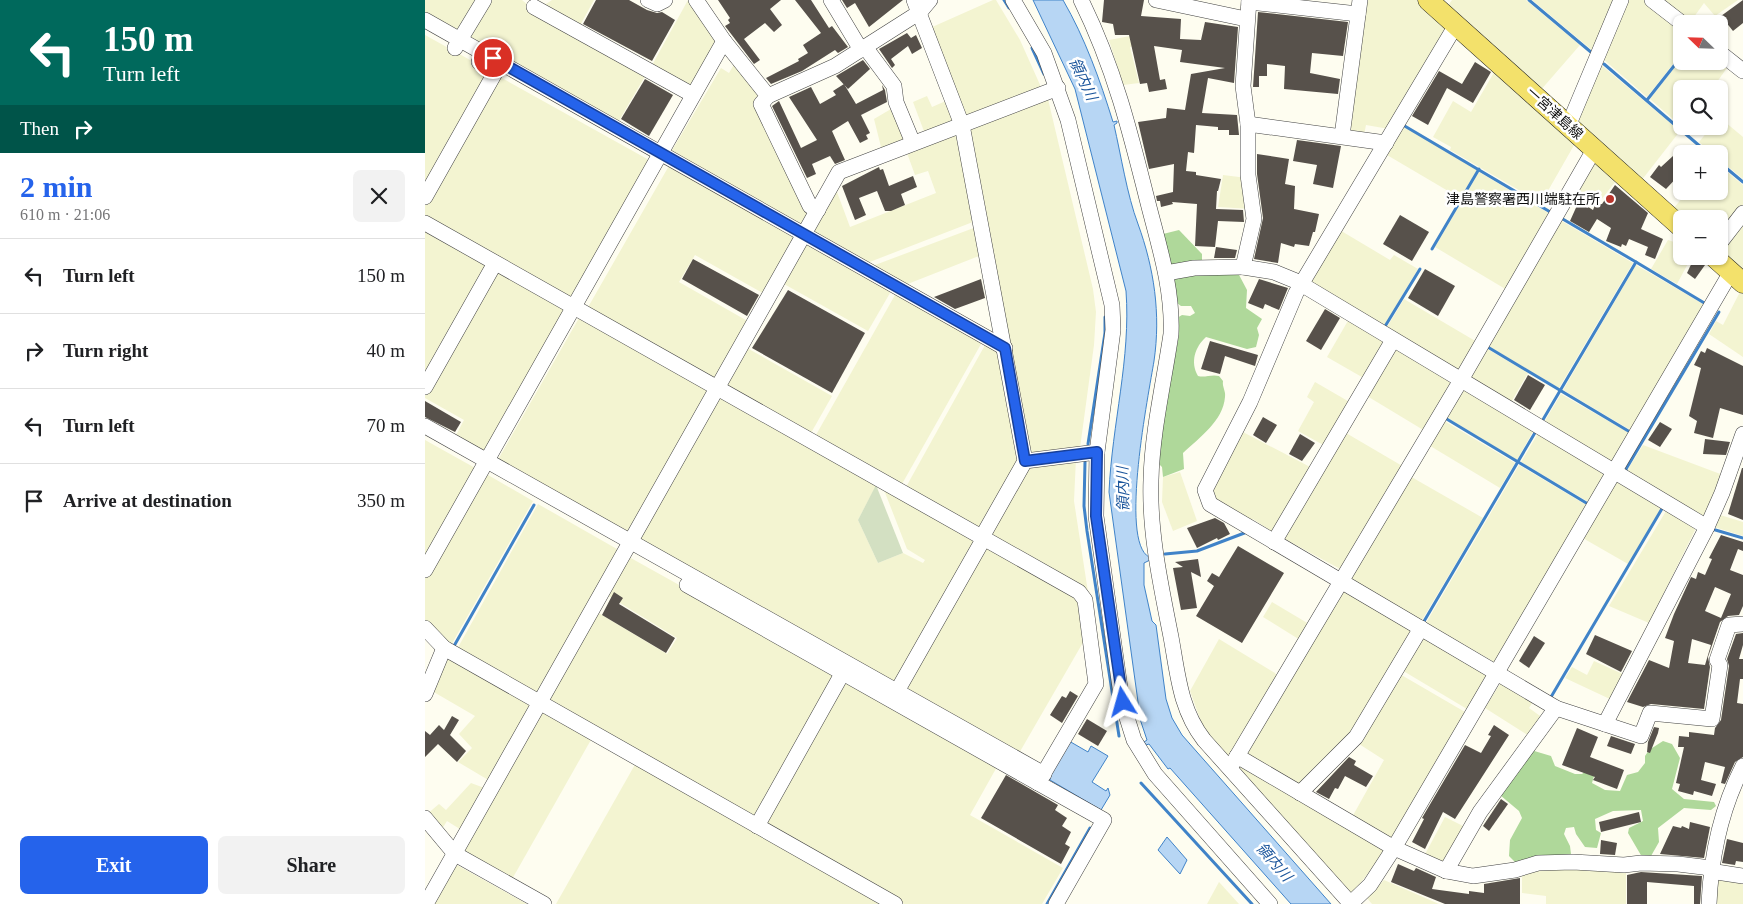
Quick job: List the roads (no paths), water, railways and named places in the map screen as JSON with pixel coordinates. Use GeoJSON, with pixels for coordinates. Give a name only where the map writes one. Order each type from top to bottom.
{"type":"FeatureCollection","features":[{"type":"Feature","properties":{"kind":"main road","name":"一宮津島線"},"geometry":{"type":"LineString","coordinates":[[1428,0],[1569,124],[1673,220]]}},
{"type":"Feature","properties":{"kind":"main road"},"geometry":{"type":"LineString","coordinates":[[1723,265],[1737,278]]}},
{"type":"Feature","properties":{"kind":"street"},"geometry":{"type":"LineString","coordinates":[[457,44],[485,0]]}},
{"type":"Feature","properties":{"kind":"street"},"geometry":{"type":"LineString","coordinates":[[648,0],[657,4],[665,0]]}},
{"type":"Feature","properties":{"kind":"street"},"geometry":{"type":"LineString","coordinates":[[696,0],[724,41],[768,96]]}},
{"type":"Feature","properties":{"kind":"street"},"geometry":{"type":"LineString","coordinates":[[831,0],[863,48],[894,86],[896,102],[913,143]]}},
{"type":"Feature","properties":{"kind":"street"},"geometry":{"type":"LineString","coordinates":[[818,210],[810,206],[761,104],[768,96],[835,66],[863,48],[917,6],[930,0]]}},
{"type":"Feature","properties":{"kind":"street"},"geometry":{"type":"LineString","coordinates":[[1013,0],[1044,53],[1068,120],[1112,305],[1113,330],[1097,452],[1096,516],[1123,702],[1134,740],[1155,774],[1270,904]]}},
{"type":"Feature","properties":{"kind":"street"},"geometry":{"type":"LineString","coordinates":[[1081,0],[1118,86],[1166,273],[1172,315],[1171,334],[1152,460],[1151,503],[1154,535],[1185,711],[1204,740],[1233,762],[1300,794],[1394,848],[1446,871],[1473,876],[1515,870],[1538,863],[1573,862],[1624,865],[1641,863],[1678,864],[1743,876]]}},
{"type":"Feature","properties":{"kind":"street"},"geometry":{"type":"LineString","coordinates":[[1156,0],[1247,20]]}},
{"type":"Feature","properties":{"kind":"street"},"geometry":{"type":"LineString","coordinates":[[1569,124],[1621,0]]}},
{"type":"Feature","properties":{"kind":"street"},"geometry":{"type":"LineString","coordinates":[[1652,0],[1673,16]]}},
{"type":"Feature","properties":{"kind":"street"},"geometry":{"type":"LineString","coordinates":[[1243,267],[1254,220],[1248,175],[1248,124],[1243,86],[1249,1],[1359,7],[1342,136]]}},
{"type":"Feature","properties":{"kind":"street"},"geometry":{"type":"LineString","coordinates":[[535,2],[693,96]]}},
{"type":"Feature","properties":{"kind":"street"},"geometry":{"type":"LineString","coordinates":[[894,696],[1025,461],[962,124],[917,6]]}},
{"type":"Feature","properties":{"kind":"street"},"geometry":{"type":"LineString","coordinates":[[425,20],[496,71],[662,157]]}},
{"type":"Feature","properties":{"kind":"street"},"geometry":{"type":"LineString","coordinates":[[1456,25],[1302,286],[1296,293],[1250,402],[1205,490],[1210,504],[1556,708],[1641,736],[1650,713],[1712,719],[1720,665],[1717,660],[1729,625],[1743,624]]}},
{"type":"Feature","properties":{"kind":"street"},"geometry":{"type":"LineString","coordinates":[[425,32],[457,44],[1005,348]]}},
{"type":"Feature","properties":{"kind":"street"},"geometry":{"type":"LineString","coordinates":[[425,570],[484,465],[578,310],[724,41]]}},
{"type":"Feature","properties":{"kind":"street"},"geometry":{"type":"LineString","coordinates":[[1728,58],[1741,66]]}},
{"type":"Feature","properties":{"kind":"street"},"geometry":{"type":"LineString","coordinates":[[425,197],[496,71]]}},
{"type":"Feature","properties":{"kind":"street"},"geometry":{"type":"LineString","coordinates":[[426,904],[805,236],[839,172],[1057,88]]}},
{"type":"Feature","properties":{"kind":"street"},"geometry":{"type":"LineString","coordinates":[[1248,124],[1386,143]]}},
{"type":"Feature","properties":{"kind":"street"},"geometry":{"type":"LineString","coordinates":[[1233,762],[1461,380],[1595,148]]}},
{"type":"Feature","properties":{"kind":"street"},"geometry":{"type":"LineString","coordinates":[[1728,232],[1743,213]]}},
{"type":"Feature","properties":{"kind":"street"},"geometry":{"type":"LineString","coordinates":[[425,223],[1079,592],[1085,600],[1096,684],[1041,778]]}},
{"type":"Feature","properties":{"kind":"street"},"geometry":{"type":"LineString","coordinates":[[425,387],[495,263]]}},
{"type":"Feature","properties":{"kind":"street"},"geometry":{"type":"LineString","coordinates":[[1166,273],[1194,268],[1243,267],[1274,272],[1302,286],[1707,527]]}},
{"type":"Feature","properties":{"kind":"street"},"geometry":{"type":"LineString","coordinates":[[1233,762],[1350,904],[1370,885],[1394,848],[1615,472],[1737,278]]}},
{"type":"Feature","properties":{"kind":"street"},"geometry":{"type":"LineString","coordinates":[[1274,542],[1393,340]]}},
{"type":"Feature","properties":{"kind":"street"},"geometry":{"type":"LineString","coordinates":[[425,426],[484,465]]}},
{"type":"Feature","properties":{"kind":"street"},"geometry":{"type":"LineString","coordinates":[[1605,724],[1707,527],[1722,493],[1743,434]]}},
{"type":"Feature","properties":{"kind":"street"},"geometry":{"type":"LineString","coordinates":[[425,437],[484,465],[1041,778],[1103,820],[1056,904]]}},
{"type":"Feature","properties":{"kind":"street"},"geometry":{"type":"LineString","coordinates":[[1025,461],[1097,452]]}},
{"type":"Feature","properties":{"kind":"street"},"geometry":{"type":"LineString","coordinates":[[629,546],[842,674],[894,696]]}},
{"type":"Feature","properties":{"kind":"street"},"geometry":{"type":"LineString","coordinates":[[425,628],[444,648],[895,904]]}},
{"type":"Feature","properties":{"kind":"street"},"geometry":{"type":"LineString","coordinates":[[1300,794],[1356,737],[1421,628]]}},
{"type":"Feature","properties":{"kind":"street"},"geometry":{"type":"LineString","coordinates":[[425,694],[444,648]]}},
{"type":"Feature","properties":{"kind":"street"},"geometry":{"type":"LineString","coordinates":[[757,826],[842,674]]}},
{"type":"Feature","properties":{"kind":"street"},"geometry":{"type":"LineString","coordinates":[[1446,871],[1480,812],[1556,708]]}},
{"type":"Feature","properties":{"kind":"street"},"geometry":{"type":"LineString","coordinates":[[1709,904],[1711,870],[1727,800],[1743,766]]}},
{"type":"Feature","properties":{"kind":"street"},"geometry":{"type":"LineString","coordinates":[[425,818],[455,854],[545,904]]}},
{"type":"Feature","properties":{"kind":"water","name":"領内川"},"geometry":{"type":"Polygon","coordinates":[[[1033,0],[1063,0],[1085,44],[1113,122],[1117,121],[1114,125],[1127,188],[1144,241],[1152,274],[1155,291],[1156,343],[1138,465],[1136,524],[1140,545],[1150,560],[1144,563],[1144,585],[1152,621],[1156,625],[1166,699],[1172,718],[1182,735],[1331,904],[1291,904],[1170,768],[1168,769],[1149,744],[1146,745],[1144,742],[1147,740],[1137,710],[1139,709],[1109,492],[1124,366],[1127,316],[1126,291],[1075,89],[1033,0]]]}},
{"type":"Feature","properties":{"kind":"water"},"geometry":{"type":"Polygon","coordinates":[[[1069,741],[1088,752],[1091,746],[1108,756],[1092,782],[1106,791],[1108,788],[1110,795],[1101,810],[1050,780],[1050,774],[1069,741]]]}},
{"type":"Feature","properties":{"kind":"water"},"geometry":{"type":"Polygon","coordinates":[[[1167,837],[1187,860],[1180,874],[1158,850],[1167,837]]]}},
{"type":"Feature","properties":{"kind":"waterway"},"geometry":{"type":"LineString","coordinates":[[1004,0],[1009,8]]}},
{"type":"Feature","properties":{"kind":"waterway"},"geometry":{"type":"LineString","coordinates":[[1529,0],[1592,53]]}},
{"type":"Feature","properties":{"kind":"waterway"},"geometry":{"type":"LineString","coordinates":[[1032,48],[1044,74]]}},
{"type":"Feature","properties":{"kind":"waterway"},"geometry":{"type":"LineString","coordinates":[[1604,64],[1698,145]]}},
{"type":"Feature","properties":{"kind":"waterway"},"geometry":{"type":"LineString","coordinates":[[1647,100],[1673,67]]}},
{"type":"Feature","properties":{"kind":"waterway"},"geometry":{"type":"LineString","coordinates":[[1404,123],[1403,125],[1552,213]]}},
{"type":"Feature","properties":{"kind":"waterway"},"geometry":{"type":"LineString","coordinates":[[1432,249],[1479,169]]}},
{"type":"Feature","properties":{"kind":"waterway"},"geometry":{"type":"LineString","coordinates":[[1728,170],[1743,182]]}},
{"type":"Feature","properties":{"kind":"waterway"},"geometry":{"type":"LineString","coordinates":[[1541,423],[1636,262],[1561,218]]}},
{"type":"Feature","properties":{"kind":"waterway"},"geometry":{"type":"LineString","coordinates":[[1636,262],[1706,304]]}},
{"type":"Feature","properties":{"kind":"waterway"},"geometry":{"type":"LineString","coordinates":[[1384,328],[1420,269]]}},
{"type":"Feature","properties":{"kind":"waterway"},"geometry":{"type":"LineString","coordinates":[[1627,473],[1626,469],[1719,312]]}},
{"type":"Feature","properties":{"kind":"waterway"},"geometry":{"type":"LineString","coordinates":[[1088,444],[1105,333],[1105,317]]}},
{"type":"Feature","properties":{"kind":"waterway"},"geometry":{"type":"LineString","coordinates":[[1486,346],[1630,432]]}},
{"type":"Feature","properties":{"kind":"waterway"},"geometry":{"type":"LineString","coordinates":[[1445,418],[1588,504]]}},
{"type":"Feature","properties":{"kind":"waterway"},"geometry":{"type":"LineString","coordinates":[[1423,623],[1536,431]]}},
{"type":"Feature","properties":{"kind":"waterway"},"geometry":{"type":"LineString","coordinates":[[1085,462],[1084,506],[1087,531],[1119,736]]}},
{"type":"Feature","properties":{"kind":"waterway"},"geometry":{"type":"LineString","coordinates":[[454,646],[534,505]]}},
{"type":"Feature","properties":{"kind":"waterway"},"geometry":{"type":"LineString","coordinates":[[1551,697],[1663,507]]}},
{"type":"Feature","properties":{"kind":"waterway"},"geometry":{"type":"LineString","coordinates":[[1712,529],[1743,538]]}},
{"type":"Feature","properties":{"kind":"waterway"},"geometry":{"type":"LineString","coordinates":[[1165,554],[1197,551],[1247,532]]}},
{"type":"Feature","properties":{"kind":"waterway"},"geometry":{"type":"LineString","coordinates":[[1141,783],[1252,904]]}},
{"type":"Feature","properties":{"kind":"waterway"},"geometry":{"type":"LineString","coordinates":[[1047,904],[1090,828]]}},
{"type":"Feature","properties":{"kind":"place","name":"津島警察署西川端駐在所"},"geometry":{"type":"Point","coordinates":[1610,199]}}]}
